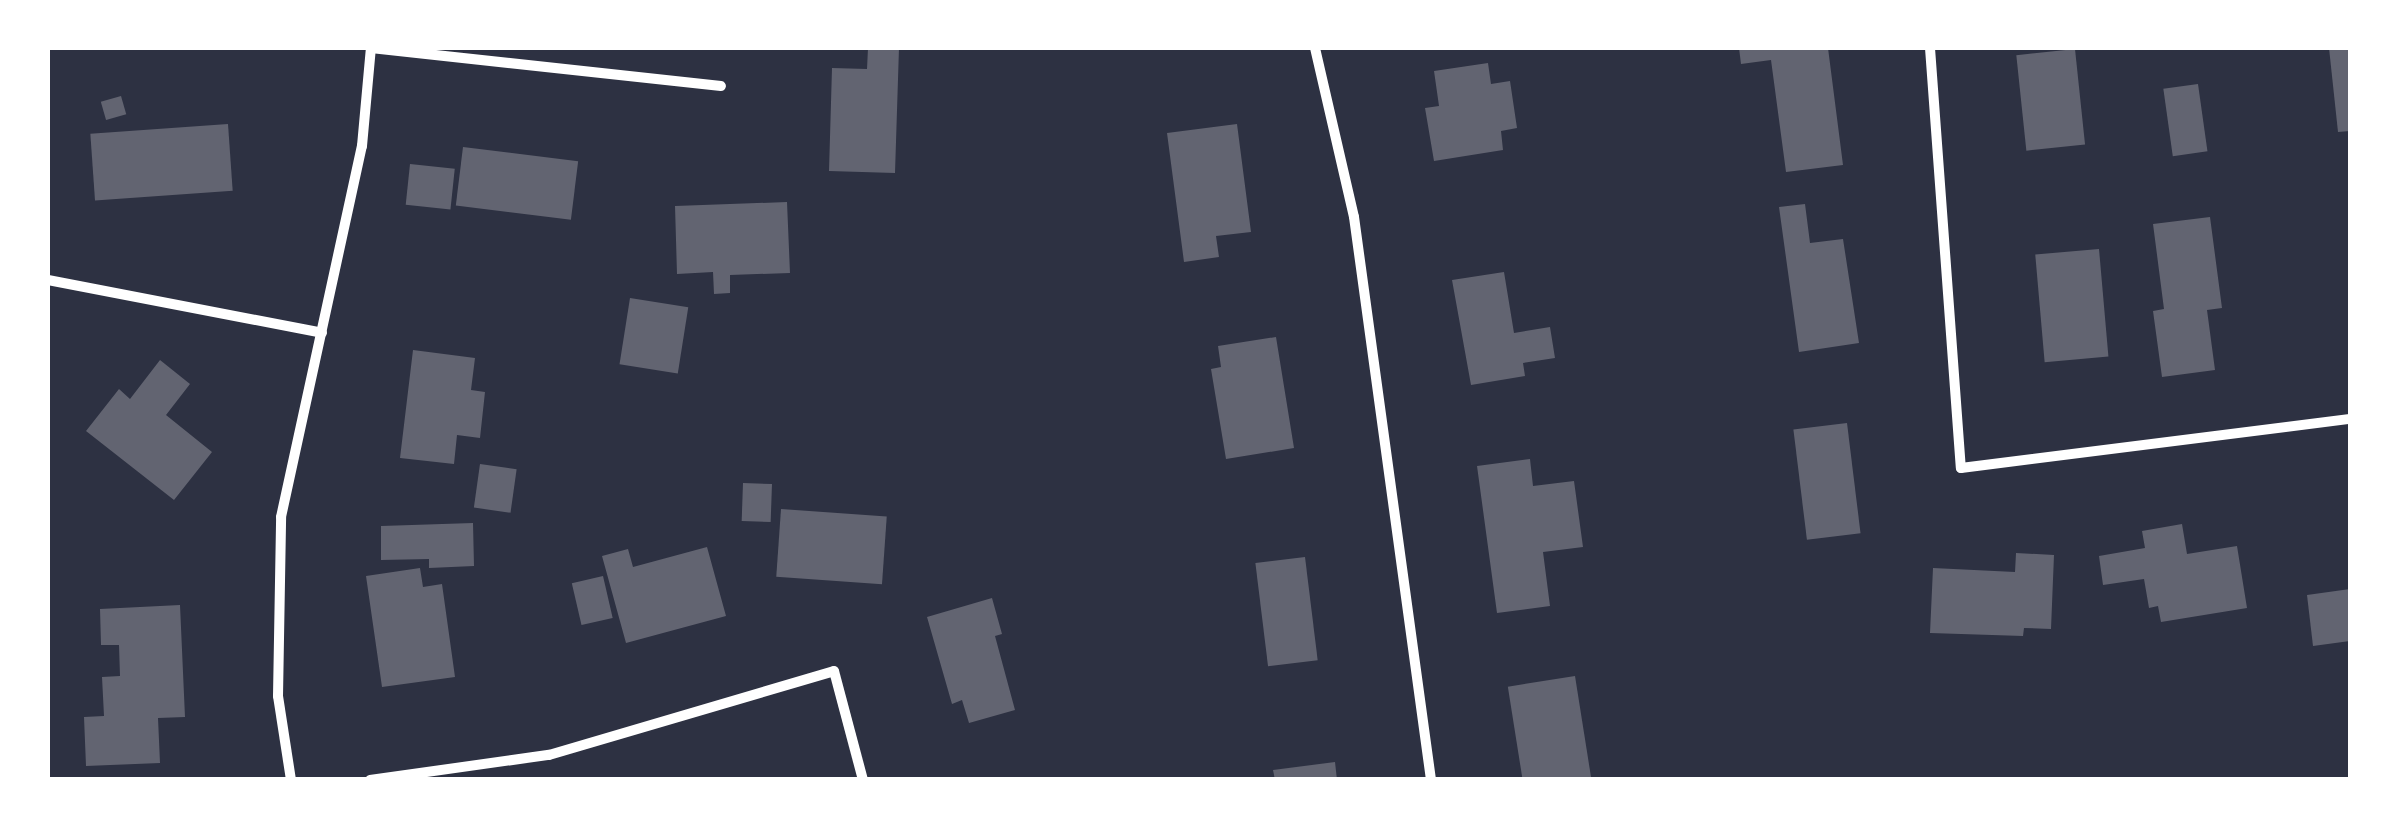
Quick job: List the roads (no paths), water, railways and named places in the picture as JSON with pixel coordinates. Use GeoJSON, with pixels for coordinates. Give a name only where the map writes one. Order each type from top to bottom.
{"type":"FeatureCollection","features":[{"type":"Feature","properties":{"kind":"street"},"geometry":{"type":"LineString","coordinates":[[291,780],[278,696],[281,517],[362,146],[371,48],[722,86]]}},
{"type":"Feature","properties":{"kind":"street"},"geometry":{"type":"LineString","coordinates":[[1315,48],[1354,216],[1431,780]]}},
{"type":"Feature","properties":{"kind":"street"},"geometry":{"type":"LineString","coordinates":[[1930,48],[1962,468],[2350,420]]}},
{"type":"Feature","properties":{"kind":"street"},"geometry":{"type":"LineString","coordinates":[[48,280],[322,333]]}},
{"type":"Feature","properties":{"kind":"street"},"geometry":{"type":"LineString","coordinates":[[370,780],[549,755],[834,671],[863,780]]}}]}
